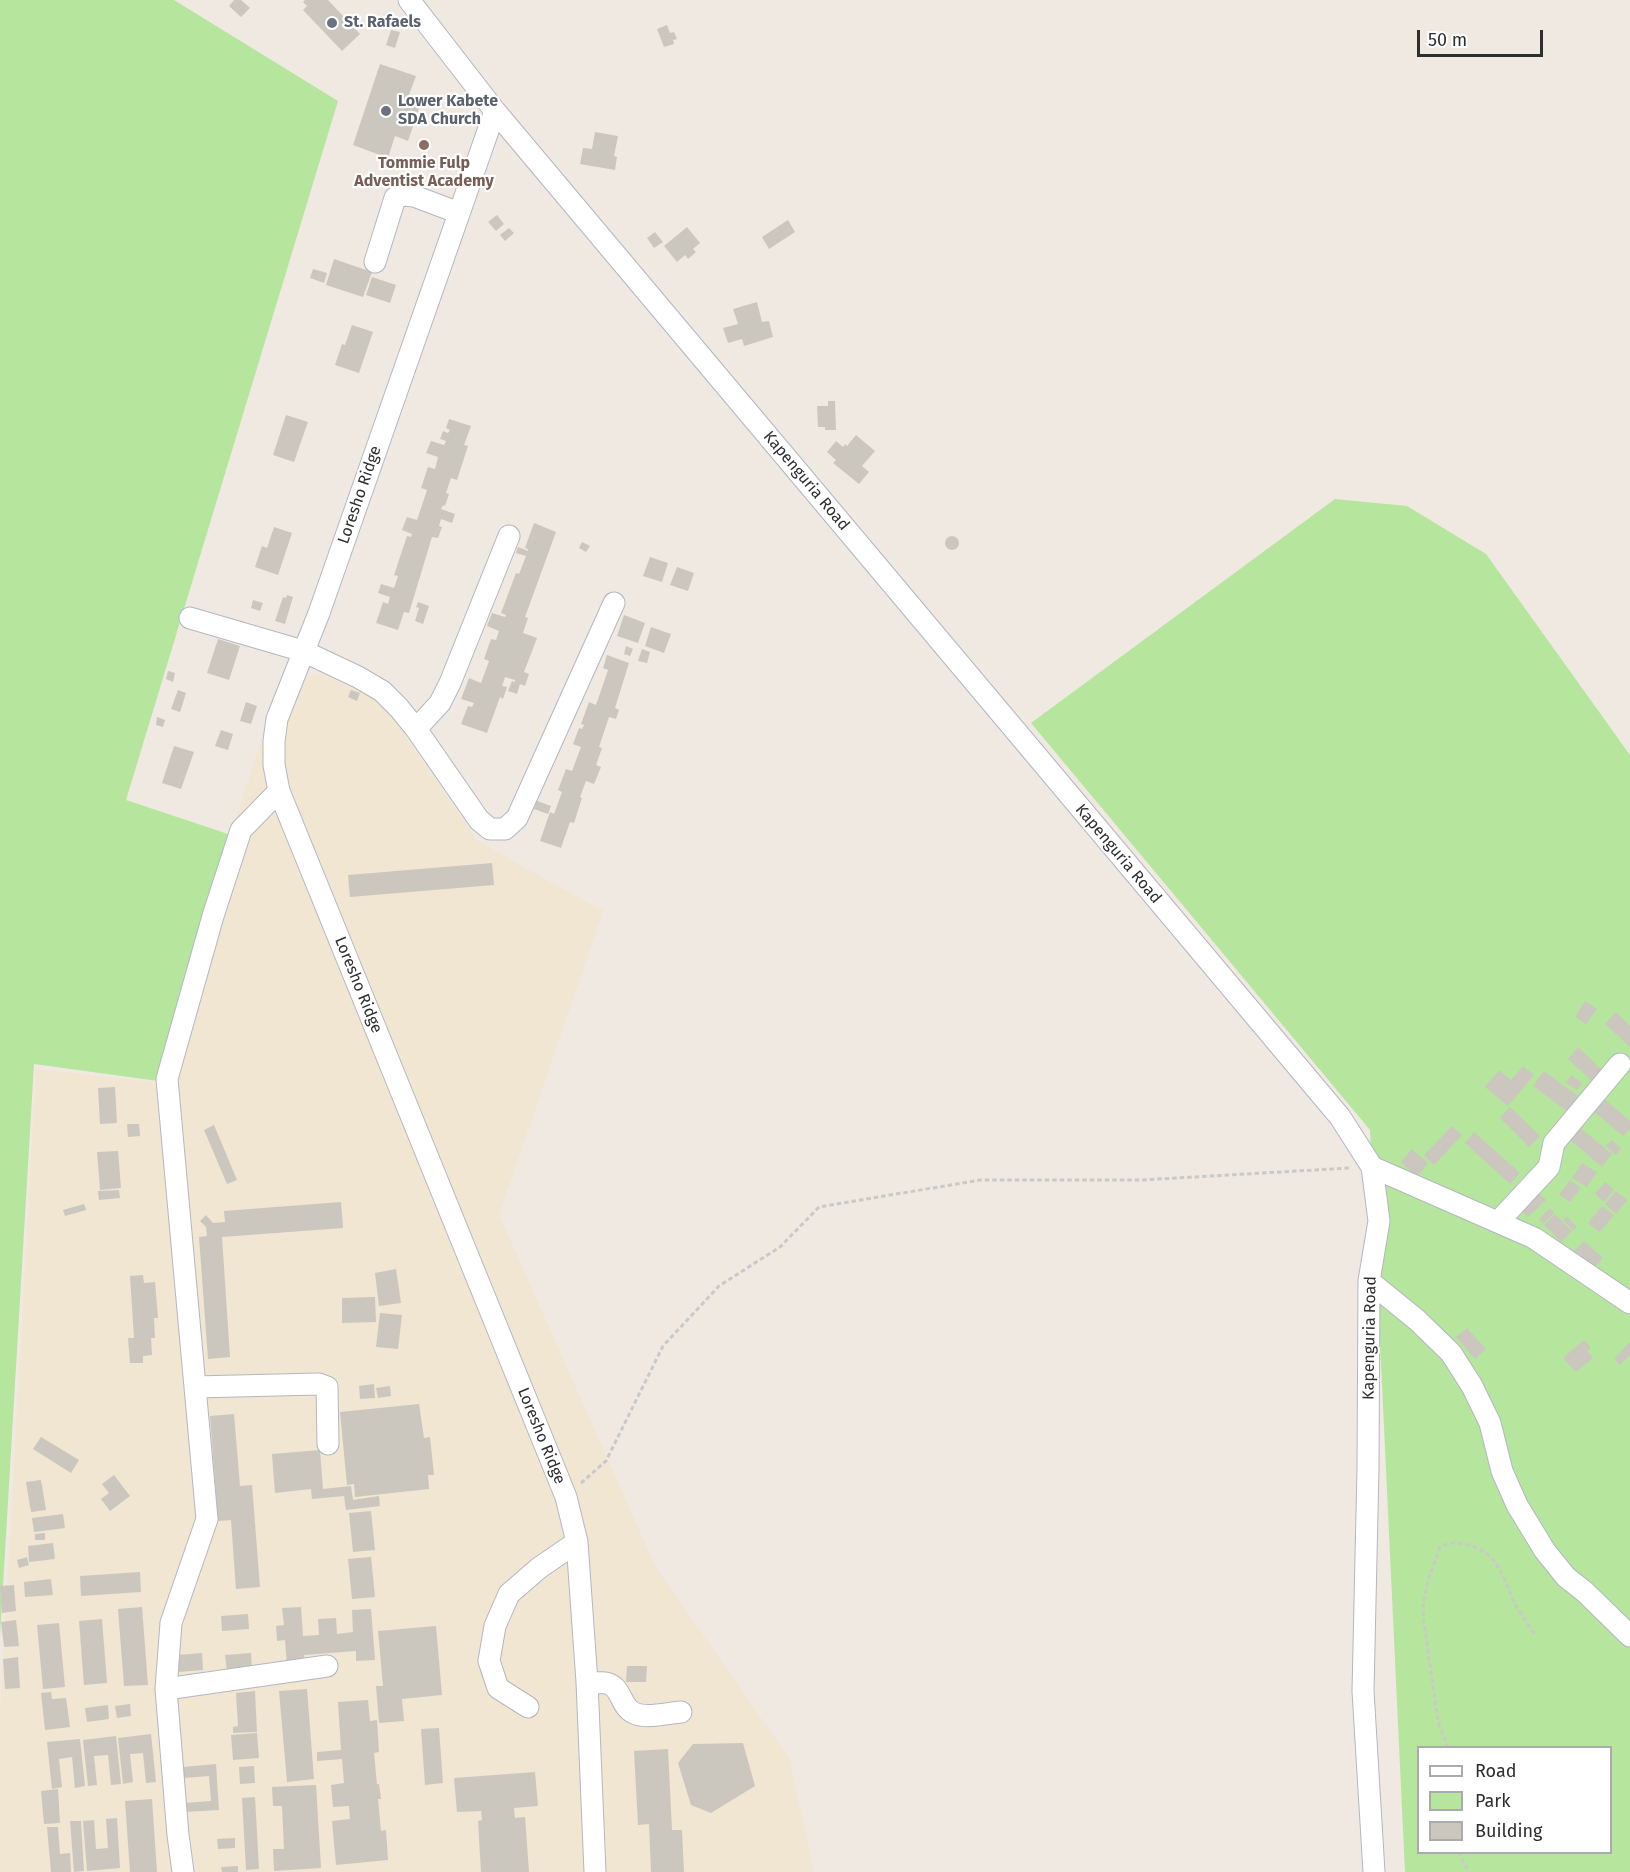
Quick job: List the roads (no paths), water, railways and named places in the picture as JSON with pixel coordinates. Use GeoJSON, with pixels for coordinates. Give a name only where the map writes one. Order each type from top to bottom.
{"type":"FeatureCollection","features":[{"type":"Feature","properties":{"kind":"street","name":"Kapenguria Road"},"geometry":{"type":"LineString","coordinates":[[409,0],[495,111],[1340,1117],[1372,1167],[1379,1221],[1369,1281],[1363,1690],[1374,1872]]}},
{"type":"Feature","properties":{"kind":"street","name":"Loresho Ridge"},"geometry":{"type":"LineString","coordinates":[[495,111],[319,613],[277,719],[274,765],[279,791],[566,1497],[578,1542],[595,1872]]}},
{"type":"Feature","properties":{"kind":"street"},"geometry":{"type":"LineString","coordinates":[[375,262],[394,198],[404,195],[414,196],[459,213]]}},
{"type":"Feature","properties":{"kind":"street"},"geometry":{"type":"LineString","coordinates":[[416,729],[440,703],[450,683],[509,536]]}},
{"type":"Feature","properties":{"kind":"street"},"geometry":{"type":"LineString","coordinates":[[190,618],[303,651],[382,691],[416,729],[479,820],[490,829],[505,829],[517,818],[614,603]]}},
{"type":"Feature","properties":{"kind":"street"},"geometry":{"type":"LineString","coordinates":[[183,1872],[166,1689],[171,1623],[207,1518],[167,1079],[213,916],[241,830],[279,791]]}},
{"type":"Feature","properties":{"kind":"street"},"geometry":{"type":"LineString","coordinates":[[1498,1222],[1549,1167],[1554,1143],[1620,1064]]}},
{"type":"Feature","properties":{"kind":"street"},"geometry":{"type":"LineString","coordinates":[[1372,1167],[1534,1238],[1627,1296]]}},
{"type":"Feature","properties":{"kind":"street"},"geometry":{"type":"LineString","coordinates":[[1369,1281],[1417,1320],[1451,1353],[1472,1386],[1490,1423],[1502,1471],[1517,1505],[1545,1551],[1566,1577],[1585,1592],[1630,1636]]}},
{"type":"Feature","properties":{"kind":"street"},"geometry":{"type":"LineString","coordinates":[[195,1387],[319,1384],[327,1387],[328,1444]]}},
{"type":"Feature","properties":{"kind":"street"},"geometry":{"type":"LineString","coordinates":[[528,1707],[498,1688],[489,1660],[495,1626],[509,1594],[539,1568],[578,1542]]}},
{"type":"Feature","properties":{"kind":"street"},"geometry":{"type":"LineString","coordinates":[[166,1689],[327,1666]]}},
{"type":"Feature","properties":{"kind":"street"},"geometry":{"type":"LineString","coordinates":[[587,1682],[608,1683],[613,1686],[632,1712],[642,1715],[681,1712]]}},
{"type":"Feature","properties":{"kind":"place","name":"St. Rafaels"},"geometry":{"type":"Point","coordinates":[332,23]}},
{"type":"Feature","properties":{"kind":"place","name":"Lower Kabete SDA Church"},"geometry":{"type":"Point","coordinates":[386,111]}},
{"type":"Feature","properties":{"kind":"place","name":"Tommie Fulp Adventist Academy"},"geometry":{"type":"Point","coordinates":[424,145]}}]}
